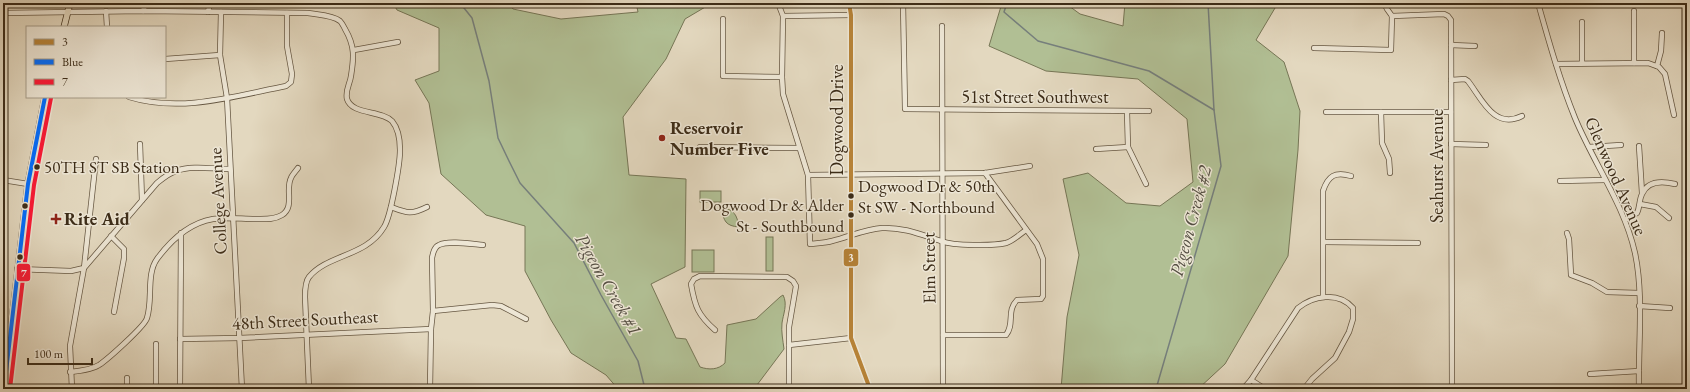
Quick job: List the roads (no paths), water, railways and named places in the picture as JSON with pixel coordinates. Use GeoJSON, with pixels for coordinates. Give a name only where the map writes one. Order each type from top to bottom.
{"type":"FeatureCollection","features":[{"type":"Feature","properties":{"kind":"main road"},"geometry":{"type":"LineString","coordinates":[[64,26],[70,3]]}},
{"type":"Feature","properties":{"kind":"main road"},"geometry":{"type":"LineString","coordinates":[[4,389],[5,359],[28,184],[45,98]]}},
{"type":"Feature","properties":{"kind":"street"},"geometry":{"type":"LineString","coordinates":[[143,11],[146,3]]}},
{"type":"Feature","properties":{"kind":"street"},"geometry":{"type":"LineString","coordinates":[[208,12],[210,3]]}},
{"type":"Feature","properties":{"kind":"street"},"geometry":{"type":"LineString","coordinates":[[778,3],[783,16],[783,94],[798,148],[808,175],[810,244],[830,242],[866,230],[881,228],[897,228],[928,236],[942,242],[964,245],[1006,243],[1026,230]]}},
{"type":"Feature","properties":{"kind":"street","name":"Dogwood Drive"},"geometry":{"type":"LineString","coordinates":[[848,3],[851,15],[851,338],[870,389]]}},
{"type":"Feature","properties":{"kind":"street","name":"51st Street Southwest"},"geometry":{"type":"LineString","coordinates":[[904,3],[905,109],[1149,111]]}},
{"type":"Feature","properties":{"kind":"street"},"geometry":{"type":"LineString","coordinates":[[1314,48],[1391,50],[1392,16],[1384,3]]}},
{"type":"Feature","properties":{"kind":"street","name":"Glenwood Avenue"},"geometry":{"type":"LineString","coordinates":[[1538,3],[1556,64],[1575,119],[1625,220],[1635,253],[1639,293],[1639,389]]}},
{"type":"Feature","properties":{"kind":"street"},"geometry":{"type":"LineString","coordinates":[[106,11],[107,26]]}},
{"type":"Feature","properties":{"kind":"street"},"geometry":{"type":"LineString","coordinates":[[3,13],[106,11],[308,13],[326,16],[341,22],[354,50],[351,78],[346,89],[347,100],[353,108],[382,115],[392,121],[399,135],[400,150],[391,206],[385,226],[374,240],[359,250],[319,268],[309,278],[305,288],[309,389]]}},
{"type":"Feature","properties":{"kind":"street"},"geometry":{"type":"LineString","coordinates":[[1634,11],[1634,63]]}},
{"type":"Feature","properties":{"kind":"street","name":"College Avenue"},"geometry":{"type":"LineString","coordinates":[[221,12],[220,55],[227,98],[242,389]]}},
{"type":"Feature","properties":{"kind":"street"},"geometry":{"type":"LineString","coordinates":[[134,98],[161,104],[189,104],[286,86],[291,82],[292,74],[287,46],[287,13]]}},
{"type":"Feature","properties":{"kind":"street","name":"Seahurst Avenue"},"geometry":{"type":"LineString","coordinates":[[1392,16],[1444,14],[1451,20],[1452,389]]}},
{"type":"Feature","properties":{"kind":"street"},"geometry":{"type":"LineString","coordinates":[[783,16],[851,15]]}},
{"type":"Feature","properties":{"kind":"street"},"geometry":{"type":"LineString","coordinates":[[723,19],[723,76],[782,77]]}},
{"type":"Feature","properties":{"kind":"street"},"geometry":{"type":"LineString","coordinates":[[1582,22],[1582,63]]}},
{"type":"Feature","properties":{"kind":"street","name":"Elm Street"},"geometry":{"type":"LineString","coordinates":[[942,26],[943,389]]}},
{"type":"Feature","properties":{"kind":"street"},"geometry":{"type":"LineString","coordinates":[[1657,66],[1661,51],[1662,33]]}},
{"type":"Feature","properties":{"kind":"street"},"geometry":{"type":"LineString","coordinates":[[354,50],[398,42]]}},
{"type":"Feature","properties":{"kind":"street"},"geometry":{"type":"LineString","coordinates":[[1451,45],[1475,46]]}},
{"type":"Feature","properties":{"kind":"street"},"geometry":{"type":"LineString","coordinates":[[166,59],[220,55]]}},
{"type":"Feature","properties":{"kind":"street"},"geometry":{"type":"LineString","coordinates":[[1556,64],[1648,63],[1657,66],[1665,74],[1674,115]]}},
{"type":"Feature","properties":{"kind":"street"},"geometry":{"type":"LineString","coordinates":[[1451,80],[1465,79],[1468,81],[1485,106],[1498,117],[1507,120],[1514,120],[1522,116]]}},
{"type":"Feature","properties":{"kind":"street"},"geometry":{"type":"LineString","coordinates":[[1127,112],[1128,147],[1146,184]]}},
{"type":"Feature","properties":{"kind":"street"},"geometry":{"type":"LineString","coordinates":[[1326,112],[1451,112]]}},
{"type":"Feature","properties":{"kind":"street"},"geometry":{"type":"LineString","coordinates":[[1381,112],[1382,143],[1389,159],[1390,173]]}},
{"type":"Feature","properties":{"kind":"street"},"geometry":{"type":"LineString","coordinates":[[140,144],[142,200]]}},
{"type":"Feature","properties":{"kind":"street"},"geometry":{"type":"LineString","coordinates":[[1451,144],[1486,145]]}},
{"type":"Feature","properties":{"kind":"street"},"geometry":{"type":"LineString","coordinates":[[1589,147],[1621,145]]}},
{"type":"Feature","properties":{"kind":"street"},"geometry":{"type":"LineString","coordinates":[[1625,220],[1636,213],[1642,194],[1639,146]]}},
{"type":"Feature","properties":{"kind":"street"},"geometry":{"type":"LineString","coordinates":[[700,147],[798,148]]}},
{"type":"Feature","properties":{"kind":"street"},"geometry":{"type":"LineString","coordinates":[[1096,149],[1128,147]]}},
{"type":"Feature","properties":{"kind":"street"},"geometry":{"type":"LineString","coordinates":[[72,389],[70,372],[70,346],[84,268],[96,159]]}},
{"type":"Feature","properties":{"kind":"street"},"geometry":{"type":"LineString","coordinates":[[808,175],[942,174],[985,172],[1030,166]]}},
{"type":"Feature","properties":{"kind":"street"},"geometry":{"type":"LineString","coordinates":[[17,268],[64,271],[84,268],[142,200],[166,175],[177,170],[196,168],[230,169]]}},
{"type":"Feature","properties":{"kind":"street"},"geometry":{"type":"LineString","coordinates":[[70,372],[85,371],[99,365],[147,320],[151,303],[152,267],[157,259],[181,233],[193,225],[213,219],[273,218],[283,215],[289,202],[290,179],[298,168]]}},
{"type":"Feature","properties":{"kind":"street"},"geometry":{"type":"LineString","coordinates":[[943,335],[996,335],[1007,333],[1009,329],[1011,306],[1016,300],[1041,299],[1043,296],[1043,258],[1037,244],[985,172]]}},
{"type":"Feature","properties":{"kind":"street"},"geometry":{"type":"LineString","coordinates":[[1323,297],[1323,191],[1326,182],[1330,177],[1336,174],[1351,176]]}},
{"type":"Feature","properties":{"kind":"street"},"geometry":{"type":"LineString","coordinates":[[3,180],[28,184]]}},
{"type":"Feature","properties":{"kind":"street"},"geometry":{"type":"LineString","coordinates":[[1560,181],[1605,180]]}},
{"type":"Feature","properties":{"kind":"street"},"geometry":{"type":"LineString","coordinates":[[1642,194],[1648,187],[1655,183],[1664,182],[1675,184]]}},
{"type":"Feature","properties":{"kind":"street"},"geometry":{"type":"LineString","coordinates":[[1640,204],[1656,206],[1669,218]]}},
{"type":"Feature","properties":{"kind":"street"},"geometry":{"type":"LineString","coordinates":[[391,206],[406,213],[417,212],[427,207]]}},
{"type":"Feature","properties":{"kind":"street"},"geometry":{"type":"LineString","coordinates":[[180,389],[181,233]]}},
{"type":"Feature","properties":{"kind":"street"},"geometry":{"type":"LineString","coordinates":[[1567,233],[1569,239],[1571,275],[1592,283],[1607,292],[1639,293]]}},
{"type":"Feature","properties":{"kind":"street"},"geometry":{"type":"LineString","coordinates":[[111,236],[124,249],[124,258],[114,312]]}},
{"type":"Feature","properties":{"kind":"street"},"geometry":{"type":"LineString","coordinates":[[1324,242],[1418,243]]}},
{"type":"Feature","properties":{"kind":"street"},"geometry":{"type":"LineString","coordinates":[[430,389],[431,329],[434,311],[433,251],[438,245],[446,243],[483,245]]}},
{"type":"Feature","properties":{"kind":"street"},"geometry":{"type":"LineString","coordinates":[[715,330],[703,319],[697,309],[691,284],[694,279],[700,276],[787,277],[793,281],[796,286],[789,327],[789,389]]}},
{"type":"Feature","properties":{"kind":"street"},"geometry":{"type":"LineString","coordinates":[[1243,389],[1251,380],[1298,308],[1307,301],[1323,297],[1336,298],[1347,302],[1353,308],[1353,319],[1349,332],[1335,358],[1312,379],[1304,389]]}},
{"type":"Feature","properties":{"kind":"street"},"geometry":{"type":"LineString","coordinates":[[434,311],[492,305],[501,306],[526,319]]}},
{"type":"Feature","properties":{"kind":"street"},"geometry":{"type":"LineString","coordinates":[[1639,306],[1670,308]]}},
{"type":"Feature","properties":{"kind":"street","name":"48th Street Southeast"},"geometry":{"type":"LineString","coordinates":[[180,339],[240,338],[431,329]]}},
{"type":"Feature","properties":{"kind":"street"},"geometry":{"type":"LineString","coordinates":[[789,345],[851,338]]}},
{"type":"Feature","properties":{"kind":"street"},"geometry":{"type":"LineString","coordinates":[[156,344],[156,389]]}},
{"type":"Feature","properties":{"kind":"street"},"geometry":{"type":"LineString","coordinates":[[1590,374],[1638,371]]}},
{"type":"Feature","properties":{"kind":"street"},"geometry":{"type":"LineString","coordinates":[[127,378],[127,389]]}},
{"type":"Feature","properties":{"kind":"street"},"geometry":{"type":"LineString","coordinates":[[1251,380],[1265,389]]}},
{"type":"Feature","properties":{"kind":"waterway","name":"Pigeon Creek #1"},"geometry":{"type":"LineString","coordinates":[[460,3],[472,18],[489,81],[498,138],[509,161],[520,183],[574,243],[638,361],[645,389]]}},
{"type":"Feature","properties":{"kind":"waterway","name":"Pigeon Creek #2"},"geometry":{"type":"LineString","coordinates":[[1007,3],[1004,12],[1038,41],[1149,71],[1214,110]]}},
{"type":"Feature","properties":{"kind":"waterway","name":"Pigeon Creek #2"},"geometry":{"type":"LineString","coordinates":[[1156,389],[1221,166],[1214,110],[1208,3]]}},
{"type":"Feature","properties":{"kind":"place","name":"Reservoir Number Five"},"geometry":{"type":"Point","coordinates":[662,138]}},
{"type":"Feature","properties":{"kind":"place","name":"50TH ST SB Station"},"geometry":{"type":"Point","coordinates":[37,167]}},
{"type":"Feature","properties":{"kind":"place","name":"Dogwood Dr & 50th St SW - Northbound"},"geometry":{"type":"Point","coordinates":[851,196]}},
{"type":"Feature","properties":{"kind":"place","name":"Dogwood Dr & Alder St - Southbound"},"geometry":{"type":"Point","coordinates":[851,215]}},
{"type":"Feature","properties":{"kind":"place","name":"Rite Aid"},"geometry":{"type":"Point","coordinates":[56,219]}}]}
